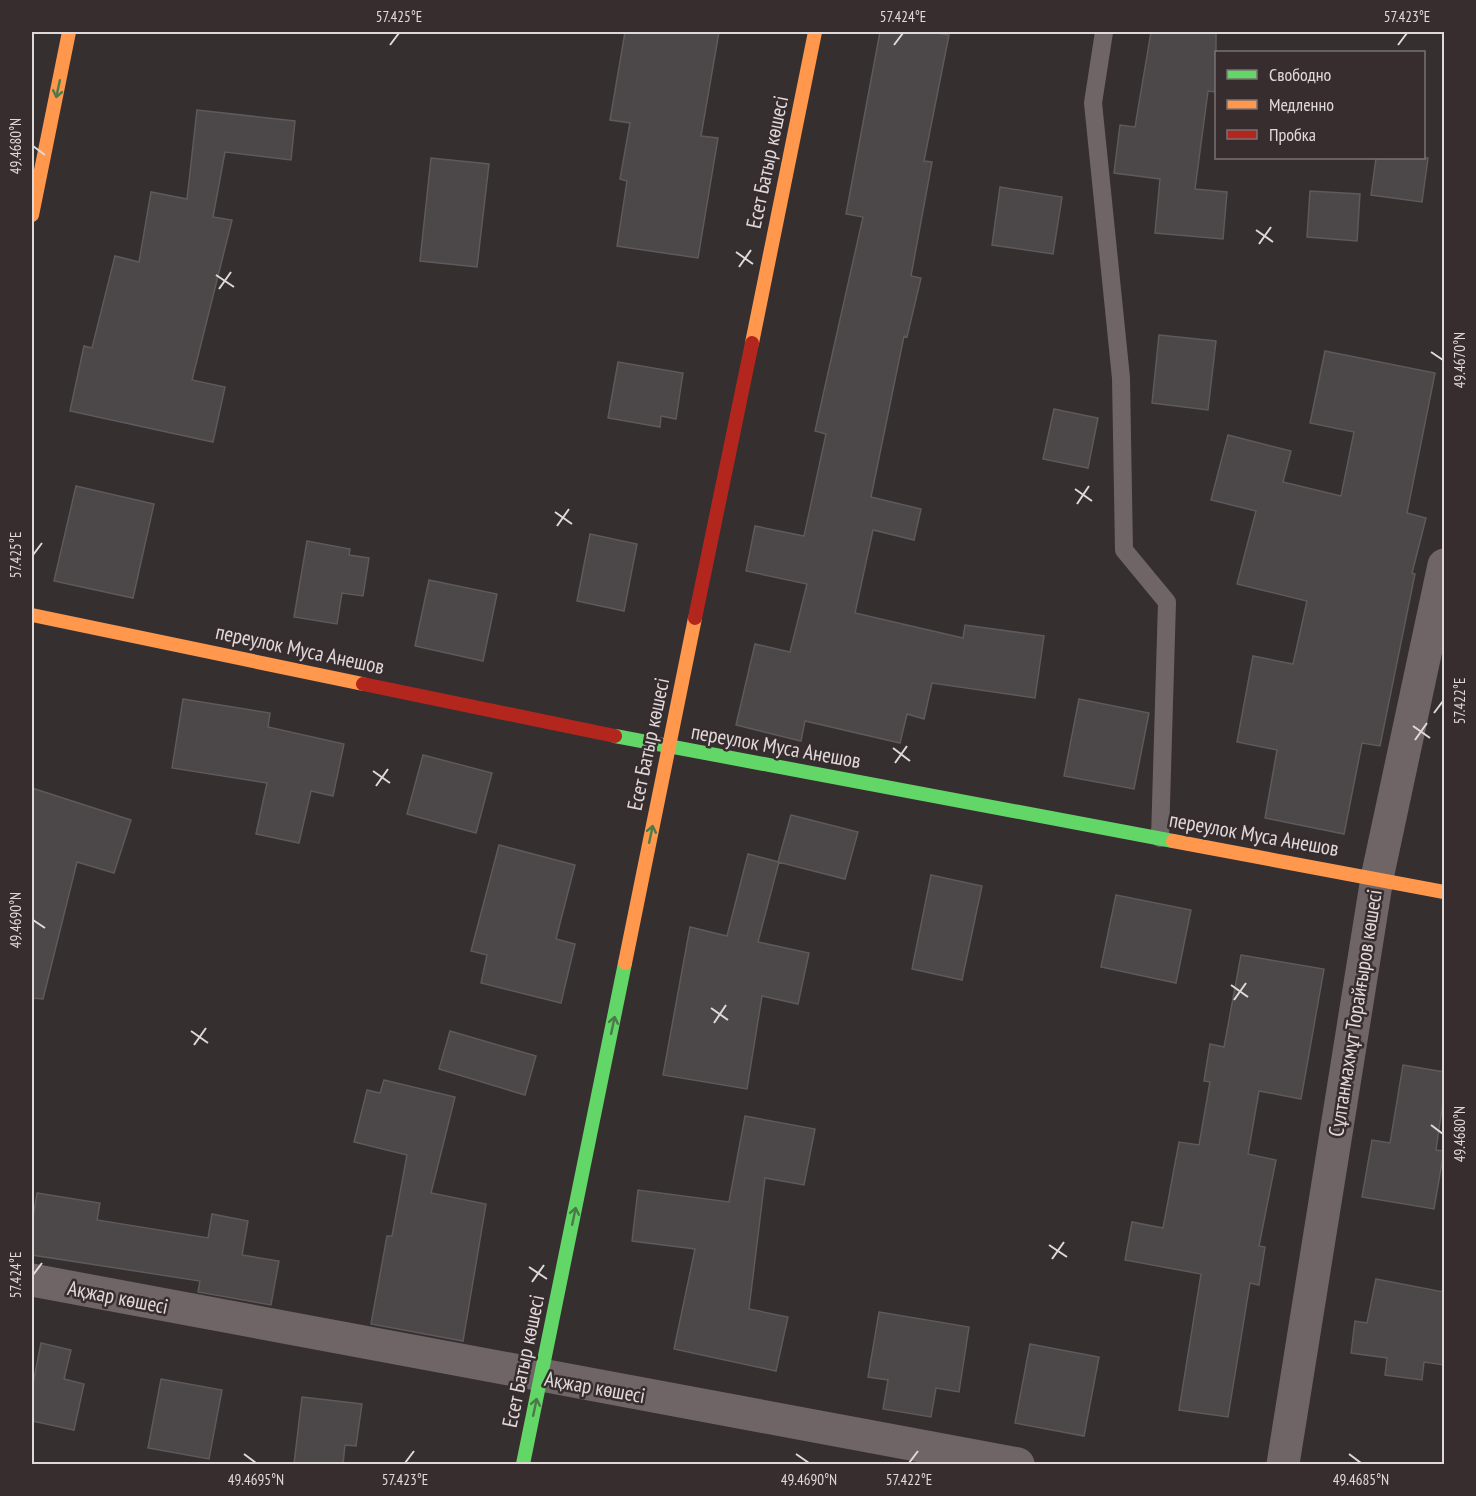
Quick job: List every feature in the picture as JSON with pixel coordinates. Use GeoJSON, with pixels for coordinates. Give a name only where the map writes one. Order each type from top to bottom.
{"type":"FeatureCollection","features":[{"type":"Feature","properties":{"kind":"street"},"geometry":{"type":"LineString","coordinates":[[32,216],[69,32]]}},
{"type":"Feature","properties":{"kind":"street","name":"Есет Батыр көшесі"},"geometry":{"type":"LineString","coordinates":[[523,1464],[815,32]]}},
{"type":"Feature","properties":{"kind":"street","name":"Сұлтанмахмұт Торайғыров көшесі"},"geometry":{"type":"LineString","coordinates":[[1283,1464],[1377,878],[1444,565]]}},
{"type":"Feature","properties":{"kind":"street","name":"переулок Муса Анешов"},"geometry":{"type":"LineString","coordinates":[[32,615],[669,747],[1444,892]]}},
{"type":"Feature","properties":{"kind":"street","name":"Ақжар көшесі"},"geometry":{"type":"LineString","coordinates":[[32,1280],[541,1377],[1018,1464]]}},
{"type":"Feature","properties":{"kind":"lane"},"geometry":{"type":"LineString","coordinates":[[1104,32],[1093,103],[1121,378],[1124,550],[1167,602],[1160,838]]}},
{"type":"Feature","properties":{"kind":"building"},"geometry":{"type":"Polygon","coordinates":[[[625,32],[719,32],[701,136],[718,138],[698,258],[617,246],[627,181],[620,179],[630,123],[610,120],[625,32]]]}},
{"type":"Feature","properties":{"kind":"building"},"geometry":{"type":"Polygon","coordinates":[[[880,32],[930,32],[949,35],[924,161],[932,162],[911,276],[921,278],[907,337],[904,336],[871,497],[921,509],[914,540],[873,530],[855,613],[963,638],[965,625],[1044,636],[1035,698],[932,683],[924,719],[907,714],[900,743],[805,721],[801,741],[736,725],[755,644],[790,652],[807,584],[746,571],[755,526],[804,536],[826,434],[815,431],[863,217],[846,214],[880,32]]]}},
{"type":"Feature","properties":{"kind":"building"},"geometry":{"type":"Polygon","coordinates":[[[1151,32],[1216,32],[1215,92],[1208,91],[1195,189],[1227,192],[1223,239],[1155,233],[1160,179],[1114,173],[1120,125],[1135,127],[1151,32]]]}},
{"type":"Feature","properties":{"kind":"building"},"geometry":{"type":"Polygon","coordinates":[[[197,110],[295,121],[291,160],[225,152],[213,217],[232,220],[192,380],[225,387],[213,442],[70,411],[84,346],[92,348],[115,256],[139,262],[151,192],[187,199],[197,110]]]}},
{"type":"Feature","properties":{"kind":"building"},"geometry":{"type":"Polygon","coordinates":[[[431,158],[489,164],[477,267],[420,261],[431,158]]]}},
{"type":"Feature","properties":{"kind":"building"},"geometry":{"type":"Polygon","coordinates":[[[1428,158],[1422,202],[1371,195],[1376,159],[1428,158]]]}},
{"type":"Feature","properties":{"kind":"building"},"geometry":{"type":"Polygon","coordinates":[[[1000,187],[1062,197],[1053,254],[992,245],[1000,187]]]}},
{"type":"Feature","properties":{"kind":"building"},"geometry":{"type":"Polygon","coordinates":[[[1310,191],[1360,194],[1357,241],[1307,237],[1310,191]]]}},
{"type":"Feature","properties":{"kind":"building"},"geometry":{"type":"Polygon","coordinates":[[[1159,335],[1216,341],[1208,410],[1152,403],[1159,335]]]}},
{"type":"Feature","properties":{"kind":"building"},"geometry":{"type":"Polygon","coordinates":[[[1325,351],[1435,373],[1407,513],[1426,518],[1412,573],[1415,574],[1380,746],[1362,743],[1344,834],[1265,818],[1277,750],[1237,742],[1253,656],[1293,664],[1307,601],[1237,584],[1256,511],[1211,500],[1228,435],[1291,451],[1283,482],[1341,496],[1354,432],[1310,423],[1325,351]]]}},
{"type":"Feature","properties":{"kind":"building"},"geometry":{"type":"Polygon","coordinates":[[[618,362],[683,373],[676,419],[661,416],[660,427],[608,418],[618,362]]]}},
{"type":"Feature","properties":{"kind":"building"},"geometry":{"type":"Polygon","coordinates":[[[1054,409],[1098,418],[1088,468],[1043,459],[1054,409]]]}},
{"type":"Feature","properties":{"kind":"building"},"geometry":{"type":"Polygon","coordinates":[[[76,486],[154,504],[133,598],[54,581],[76,486]]]}},
{"type":"Feature","properties":{"kind":"building"},"geometry":{"type":"Polygon","coordinates":[[[590,534],[637,544],[624,611],[577,601],[590,534]]]}},
{"type":"Feature","properties":{"kind":"building"},"geometry":{"type":"Polygon","coordinates":[[[307,541],[350,549],[349,555],[369,558],[363,596],[342,593],[337,624],[294,617],[307,541]]]}},
{"type":"Feature","properties":{"kind":"building"},"geometry":{"type":"Polygon","coordinates":[[[429,580],[497,594],[483,661],[415,646],[429,580]]]}},
{"type":"Feature","properties":{"kind":"building"},"geometry":{"type":"Polygon","coordinates":[[[183,699],[270,713],[268,727],[344,744],[333,796],[311,791],[299,843],[256,834],[267,783],[172,768],[183,699]]]}},
{"type":"Feature","properties":{"kind":"building"},"geometry":{"type":"Polygon","coordinates":[[[1079,699],[1149,713],[1134,789],[1064,776],[1079,699]]]}},
{"type":"Feature","properties":{"kind":"building"},"geometry":{"type":"Polygon","coordinates":[[[423,755],[492,773],[476,833],[407,814],[423,755]]]}},
{"type":"Feature","properties":{"kind":"building"},"geometry":{"type":"Polygon","coordinates":[[[32,788],[131,820],[114,873],[77,862],[43,999],[32,998],[32,788]]]}},
{"type":"Feature","properties":{"kind":"building"},"geometry":{"type":"Polygon","coordinates":[[[791,815],[858,832],[845,879],[778,862],[791,815]]]}},
{"type":"Feature","properties":{"kind":"building"},"geometry":{"type":"Polygon","coordinates":[[[499,845],[575,865],[556,939],[575,944],[561,1003],[481,983],[487,955],[471,951],[499,845]]]}},
{"type":"Feature","properties":{"kind":"building"},"geometry":{"type":"Polygon","coordinates":[[[748,854],[779,862],[758,942],[809,953],[798,1004],[762,996],[747,1089],[663,1075],[690,927],[727,936],[748,854]]]}},
{"type":"Feature","properties":{"kind":"building"},"geometry":{"type":"Polygon","coordinates":[[[931,875],[982,886],[962,980],[912,969],[931,875]]]}},
{"type":"Feature","properties":{"kind":"building"},"geometry":{"type":"Polygon","coordinates":[[[1116,895],[1191,910],[1176,983],[1101,967],[1116,895]]]}},
{"type":"Feature","properties":{"kind":"building"},"geometry":{"type":"Polygon","coordinates":[[[1241,955],[1324,969],[1301,1099],[1259,1091],[1248,1154],[1276,1160],[1259,1246],[1265,1247],[1259,1285],[1250,1283],[1228,1417],[1179,1410],[1201,1274],[1125,1260],[1132,1222],[1163,1228],[1179,1142],[1199,1145],[1210,1082],[1204,1081],[1210,1044],[1224,1047],[1241,955]]]}},
{"type":"Feature","properties":{"kind":"building"},"geometry":{"type":"Polygon","coordinates":[[[450,1031],[536,1056],[525,1095],[439,1069],[450,1031]]]}},
{"type":"Feature","properties":{"kind":"building"},"geometry":{"type":"Polygon","coordinates":[[[1403,1065],[1444,1072],[1444,1095],[1436,1150],[1444,1151],[1434,1209],[1362,1197],[1372,1140],[1390,1143],[1403,1065]]]}},
{"type":"Feature","properties":{"kind":"building"},"geometry":{"type":"Polygon","coordinates":[[[384,1080],[455,1097],[431,1193],[486,1204],[463,1341],[371,1324],[387,1236],[392,1236],[407,1155],[354,1142],[367,1090],[380,1093],[384,1080]]]}},
{"type":"Feature","properties":{"kind":"building"},"geometry":{"type":"Polygon","coordinates":[[[745,1116],[815,1129],[804,1185],[765,1178],[749,1309],[788,1317],[776,1371],[674,1349],[695,1249],[632,1241],[638,1190],[729,1202],[745,1116]]]}},
{"type":"Feature","properties":{"kind":"building"},"geometry":{"type":"Polygon","coordinates":[[[37,1193],[100,1203],[97,1220],[208,1238],[212,1214],[248,1221],[242,1255],[279,1261],[271,1305],[198,1292],[200,1281],[32,1255],[32,1224],[37,1193]]]}},
{"type":"Feature","properties":{"kind":"building"},"geometry":{"type":"Polygon","coordinates":[[[1376,1279],[1444,1292],[1444,1365],[1424,1362],[1422,1380],[1385,1375],[1387,1358],[1351,1353],[1355,1321],[1367,1323],[1376,1279]]]}},
{"type":"Feature","properties":{"kind":"building"},"geometry":{"type":"Polygon","coordinates":[[[879,1312],[969,1327],[959,1392],[936,1388],[931,1417],[883,1409],[888,1380],[868,1377],[879,1312]]]}},
{"type":"Feature","properties":{"kind":"building"},"geometry":{"type":"Polygon","coordinates":[[[41,1343],[71,1350],[64,1379],[84,1384],[74,1430],[32,1421],[32,1389],[41,1343]]]}},
{"type":"Feature","properties":{"kind":"building"},"geometry":{"type":"Polygon","coordinates":[[[1030,1344],[1099,1357],[1084,1436],[1015,1423],[1030,1344]]]}},
{"type":"Feature","properties":{"kind":"building"},"geometry":{"type":"Polygon","coordinates":[[[161,1379],[222,1390],[209,1459],[148,1448],[161,1379]]]}},
{"type":"Feature","properties":{"kind":"building"},"geometry":{"type":"Polygon","coordinates":[[[302,1397],[362,1404],[356,1446],[345,1445],[343,1464],[294,1464],[302,1397]]]}},
{"type":"Feature","properties":{"kind":"traffic: fast"},"geometry":{"type":"LineString","coordinates":[[615,736],[1173,841]]}},
{"type":"Feature","properties":{"kind":"traffic: fast"},"geometry":{"type":"LineString","coordinates":[[523,1464],[625,963]]}},
{"type":"Feature","properties":{"kind":"traffic: slow"},"geometry":{"type":"LineString","coordinates":[[32,215],[69,32]]}},
{"type":"Feature","properties":{"kind":"traffic: slow"},"geometry":{"type":"LineString","coordinates":[[752,343],[815,32]]}},
{"type":"Feature","properties":{"kind":"traffic: slow"},"geometry":{"type":"LineString","coordinates":[[32,615],[363,684]]}},
{"type":"Feature","properties":{"kind":"traffic: slow"},"geometry":{"type":"LineString","coordinates":[[625,963],[695,618]]}},
{"type":"Feature","properties":{"kind":"traffic: slow"},"geometry":{"type":"LineString","coordinates":[[1173,841],[1444,892]]}},
{"type":"Feature","properties":{"kind":"traffic: jam"},"geometry":{"type":"LineString","coordinates":[[695,618],[752,343]]}},
{"type":"Feature","properties":{"kind":"traffic: jam"},"geometry":{"type":"LineString","coordinates":[[363,684],[615,736]]}}]}
